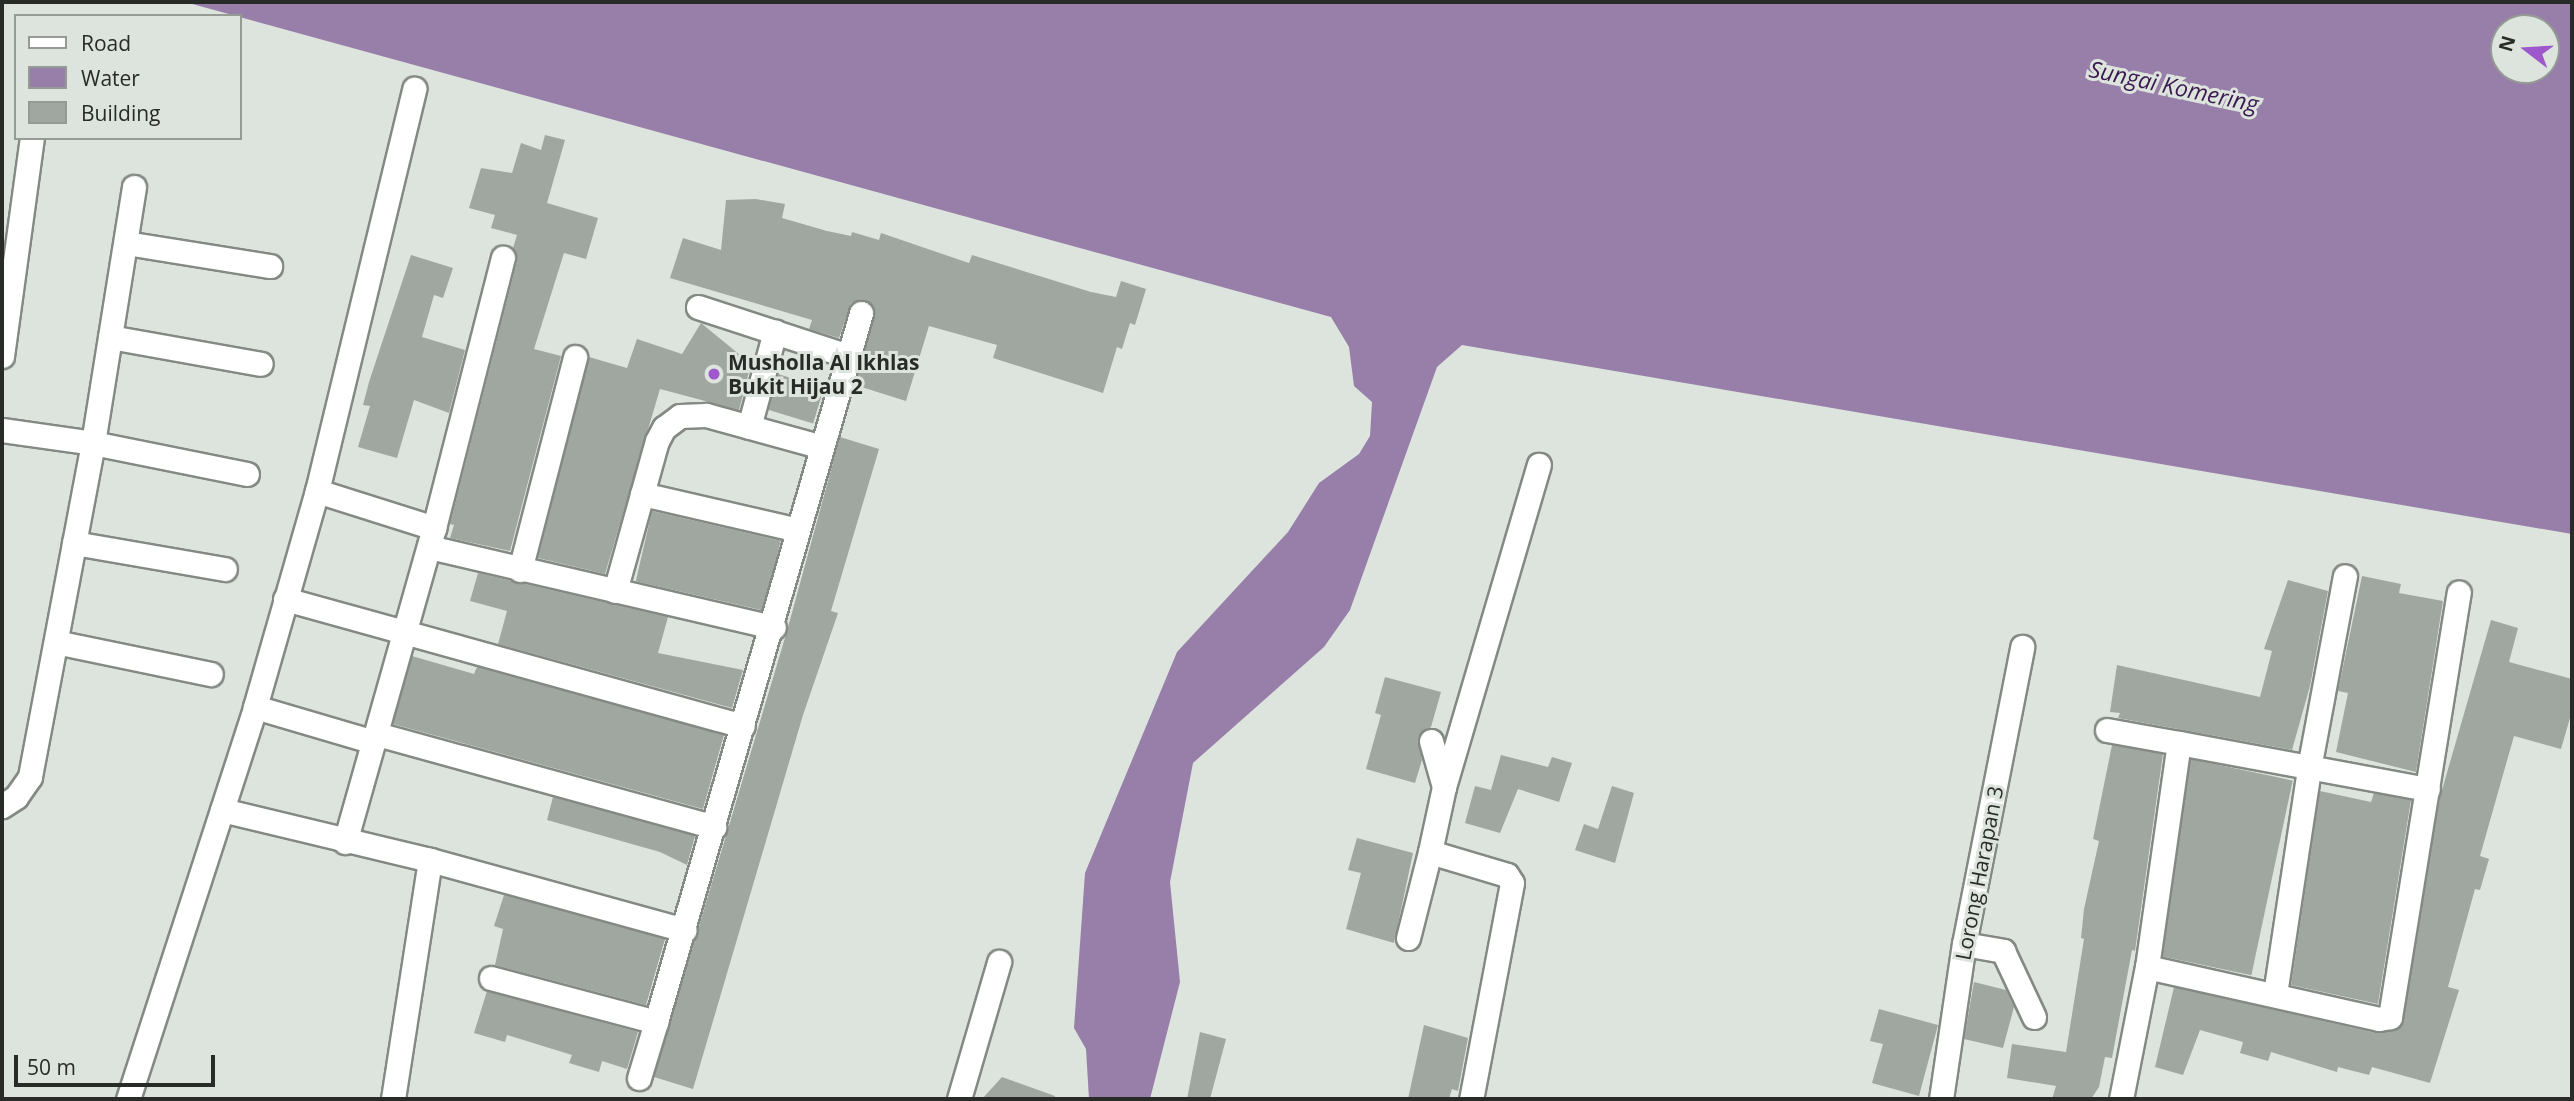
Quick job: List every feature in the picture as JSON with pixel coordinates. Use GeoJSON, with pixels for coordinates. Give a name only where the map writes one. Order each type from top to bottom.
{"type":"FeatureCollection","features":[{"type":"Feature","properties":{"kind":"street"},"geometry":{"type":"LineString","coordinates":[[128,1099],[256,707],[317,491],[414,89]]}},
{"type":"Feature","properties":{"kind":"street"},"geometry":{"type":"LineString","coordinates":[[2,356],[32,140]]}},
{"type":"Feature","properties":{"kind":"street"},"geometry":{"type":"LineString","coordinates":[[2,806],[16,797],[30,777],[93,443],[134,187]]}},
{"type":"Feature","properties":{"kind":"street"},"geometry":{"type":"LineString","coordinates":[[126,243],[270,266]]}},
{"type":"Feature","properties":{"kind":"street"},"geometry":{"type":"LineString","coordinates":[[345,842],[431,537],[503,258]]}},
{"type":"Feature","properties":{"kind":"street"},"geometry":{"type":"LineString","coordinates":[[698,307],[836,352]]}},
{"type":"Feature","properties":{"kind":"street"},"geometry":{"type":"LineString","coordinates":[[639,1078],[774,627],[798,530],[861,313]]}},
{"type":"Feature","properties":{"kind":"street"},"geometry":{"type":"LineString","coordinates":[[749,427],[775,331]]}},
{"type":"Feature","properties":{"kind":"street"},"geometry":{"type":"LineString","coordinates":[[110,337],[261,364]]}},
{"type":"Feature","properties":{"kind":"street"},"geometry":{"type":"LineString","coordinates":[[520,570],[575,357]]}},
{"type":"Feature","properties":{"kind":"street"},"geometry":{"type":"LineString","coordinates":[[615,591],[664,428],[680,416],[699,414],[822,447]]}},
{"type":"Feature","properties":{"kind":"street"},"geometry":{"type":"LineString","coordinates":[[2,430],[93,443],[247,474]]}},
{"type":"Feature","properties":{"kind":"street"},"geometry":{"type":"LineString","coordinates":[[1408,938],[1444,787],[1539,465]]}},
{"type":"Feature","properties":{"kind":"street"},"geometry":{"type":"LineString","coordinates":[[317,491],[520,570],[774,627]]}},
{"type":"Feature","properties":{"kind":"street"},"geometry":{"type":"LineString","coordinates":[[642,494],[798,530]]}},
{"type":"Feature","properties":{"kind":"street"},"geometry":{"type":"LineString","coordinates":[[74,542],[225,569]]}},
{"type":"Feature","properties":{"kind":"street"},"geometry":{"type":"LineString","coordinates":[[2274,994],[2309,768],[2345,576]]}},
{"type":"Feature","properties":{"kind":"street"},"geometry":{"type":"LineString","coordinates":[[2147,967],[2379,1019],[2390,1017],[2459,593]]}},
{"type":"Feature","properties":{"kind":"street"},"geometry":{"type":"LineString","coordinates":[[285,599],[404,636],[743,726]]}},
{"type":"Feature","properties":{"kind":"street"},"geometry":{"type":"LineString","coordinates":[[56,642],[211,674]]}},
{"type":"Feature","properties":{"kind":"street","name":"Lorong Harapan 3"},"geometry":{"type":"LineString","coordinates":[[1941,1099],[1965,944],[2022,647]]}},
{"type":"Feature","properties":{"kind":"street"},"geometry":{"type":"LineString","coordinates":[[256,707],[714,827]]}},
{"type":"Feature","properties":{"kind":"street"},"geometry":{"type":"LineString","coordinates":[[2107,730],[2428,789]]}},
{"type":"Feature","properties":{"kind":"street"},"geometry":{"type":"LineString","coordinates":[[1431,741],[1444,787]]}},
{"type":"Feature","properties":{"kind":"street"},"geometry":{"type":"LineString","coordinates":[[2121,1099],[2147,967],[2179,743]]}},
{"type":"Feature","properties":{"kind":"street"},"geometry":{"type":"LineString","coordinates":[[222,810],[345,842],[430,860],[685,930]]}},
{"type":"Feature","properties":{"kind":"street"},"geometry":{"type":"LineString","coordinates":[[1430,852],[1507,875],[1512,883],[1471,1099]]}},
{"type":"Feature","properties":{"kind":"street"},"geometry":{"type":"LineString","coordinates":[[393,1099],[430,860]]}},
{"type":"Feature","properties":{"kind":"street"},"geometry":{"type":"LineString","coordinates":[[1965,944],[2003,951],[2034,1017]]}},
{"type":"Feature","properties":{"kind":"street"},"geometry":{"type":"LineString","coordinates":[[959,1099],[999,962]]}},
{"type":"Feature","properties":{"kind":"street"},"geometry":{"type":"LineString","coordinates":[[491,978],[656,1022]]}},
{"type":"Feature","properties":{"kind":"water","name":"Sungai Komering"},"geometry":{"type":"Polygon","coordinates":[[[185,2],[2572,2],[2572,534],[1462,345],[1437,367],[1350,610],[1324,647],[1193,763],[1170,882],[1180,982],[1150,1099],[1089,1099],[1086,1049],[1074,1028],[1085,873],[1177,652],[1288,532],[1319,483],[1359,454],[1370,436],[1372,402],[1354,386],[1349,347],[1331,317],[242,18],[242,14],[229,14],[185,2]]]}},
{"type":"Feature","properties":{"kind":"building"},"geometry":{"type":"Polygon","coordinates":[[[545,135],[565,140],[547,203],[598,218],[586,259],[564,253],[534,349],[561,356],[510,551],[450,538],[454,525],[450,524],[517,261],[513,248],[517,235],[491,228],[495,215],[469,208],[481,168],[512,173],[521,143],[541,150],[545,135]]]}},
{"type":"Feature","properties":{"kind":"building"},"geometry":{"type":"Polygon","coordinates":[[[756,199],[785,204],[782,218],[827,231],[851,236],[852,232],[879,240],[881,233],[969,263],[972,255],[1091,292],[1116,297],[1121,281],[1146,289],[1135,325],[1130,323],[1122,349],[1117,347],[1103,393],[993,358],[997,345],[929,326],[906,401],[855,385],[875,316],[866,300],[851,303],[839,338],[809,329],[812,320],[670,278],[683,238],[721,250],[726,200],[756,199]]]}},
{"type":"Feature","properties":{"kind":"building"},"geometry":{"type":"Polygon","coordinates":[[[411,255],[453,268],[443,298],[434,295],[422,337],[465,350],[449,413],[414,400],[397,458],[358,447],[370,406],[363,405],[369,382],[411,255]]]}},
{"type":"Feature","properties":{"kind":"building"},"geometry":{"type":"Polygon","coordinates":[[[701,323],[751,364],[739,410],[660,389],[605,574],[538,558],[589,357],[627,368],[637,339],[682,354],[701,323]]]}},
{"type":"Feature","properties":{"kind":"building"},"geometry":{"type":"Polygon","coordinates":[[[778,374],[824,388],[813,423],[767,409],[778,374]]]}},
{"type":"Feature","properties":{"kind":"building"},"geometry":{"type":"Polygon","coordinates":[[[840,437],[879,449],[831,611],[838,613],[803,715],[693,1089],[654,1077],[787,631],[840,437]]]}},
{"type":"Feature","properties":{"kind":"building"},"geometry":{"type":"Polygon","coordinates":[[[652,511],[781,541],[764,611],[636,581],[652,511]]]}},
{"type":"Feature","properties":{"kind":"building"},"geometry":{"type":"Polygon","coordinates":[[[478,573],[668,617],[658,653],[743,670],[732,708],[498,644],[507,611],[470,601],[478,573]]]}},
{"type":"Feature","properties":{"kind":"building"},"geometry":{"type":"Polygon","coordinates":[[[2362,576],[2401,584],[2399,593],[2443,601],[2416,772],[2336,752],[2348,693],[2338,691],[2362,576]]]}},
{"type":"Feature","properties":{"kind":"building"},"geometry":{"type":"Polygon","coordinates":[[[2288,580],[2328,591],[2310,686],[2292,750],[2118,718],[2120,713],[2110,712],[2117,665],[2260,697],[2272,651],[2264,649],[2288,580]]]}},
{"type":"Feature","properties":{"kind":"building"},"geometry":{"type":"Polygon","coordinates":[[[2491,620],[2518,628],[2509,662],[2572,679],[2572,711],[2561,749],[2514,736],[2480,856],[2489,859],[2480,890],[2475,889],[2448,987],[2459,990],[2430,1083],[2372,1067],[2369,1075],[2338,1067],[2337,1072],[2271,1052],[2268,1061],[2240,1053],[2243,1042],[2200,1030],[2183,1075],[2155,1067],[2174,987],[2376,1033],[2400,1026],[2440,797],[2491,620]]]}},
{"type":"Feature","properties":{"kind":"building"},"geometry":{"type":"Polygon","coordinates":[[[412,656],[474,674],[477,667],[724,735],[703,809],[393,724],[412,656]]]}},
{"type":"Feature","properties":{"kind":"building"},"geometry":{"type":"Polygon","coordinates":[[[1385,677],[1441,692],[1431,727],[1418,737],[1422,760],[1415,783],[1366,769],[1381,715],[1375,713],[1385,677]]]}},
{"type":"Feature","properties":{"kind":"building"},"geometry":{"type":"Polygon","coordinates":[[[2112,745],[2163,754],[2135,951],[2132,950],[2112,1058],[2105,1057],[2099,1087],[2091,1099],[2052,1099],[2056,1086],[2007,1078],[2012,1044],[2066,1052],[2084,939],[2081,938],[2084,909],[2099,841],[2093,839],[2112,745]]]}},
{"type":"Feature","properties":{"kind":"building"},"geometry":{"type":"Polygon","coordinates":[[[1501,755],[1548,767],[1552,757],[1572,763],[1559,802],[1518,789],[1500,833],[1465,823],[1475,786],[1491,790],[1501,755]]]}},
{"type":"Feature","properties":{"kind":"building"},"geometry":{"type":"Polygon","coordinates":[[[2191,759],[2293,781],[2251,975],[2150,954],[2191,759]]]}},
{"type":"Feature","properties":{"kind":"building"},"geometry":{"type":"Polygon","coordinates":[[[1612,786],[1634,793],[1615,863],[1575,850],[1584,824],[1598,829],[1612,786]]]}},
{"type":"Feature","properties":{"kind":"building"},"geometry":{"type":"Polygon","coordinates":[[[2320,791],[2371,802],[2374,793],[2411,800],[2378,1004],[2291,985],[2320,791]]]}},
{"type":"Feature","properties":{"kind":"building"},"geometry":{"type":"Polygon","coordinates":[[[553,797],[695,836],[687,865],[660,852],[547,820],[553,797]]]}},
{"type":"Feature","properties":{"kind":"building"},"geometry":{"type":"Polygon","coordinates":[[[1357,838],[1413,853],[1394,943],[1346,929],[1361,873],[1348,870],[1357,838]]]}},
{"type":"Feature","properties":{"kind":"building"},"geometry":{"type":"Polygon","coordinates":[[[504,895],[665,939],[646,1005],[495,965],[503,929],[494,926],[504,895]]]}},
{"type":"Feature","properties":{"kind":"building"},"geometry":{"type":"Polygon","coordinates":[[[1974,982],[2006,990],[2014,1007],[2003,1048],[1964,1039],[1974,982]]]}},
{"type":"Feature","properties":{"kind":"building"},"geometry":{"type":"Polygon","coordinates":[[[487,991],[638,1032],[627,1069],[602,1061],[599,1072],[569,1063],[572,1055],[507,1035],[505,1042],[474,1033],[487,991]]]}},
{"type":"Feature","properties":{"kind":"building"},"geometry":{"type":"Polygon","coordinates":[[[1879,1009],[1938,1025],[1919,1096],[1872,1083],[1883,1044],[1870,1041],[1879,1009]]]}},
{"type":"Feature","properties":{"kind":"building"},"geometry":{"type":"Polygon","coordinates":[[[1424,1025],[1468,1038],[1458,1091],[1452,1089],[1449,1099],[1408,1099],[1424,1025]]]}},
{"type":"Feature","properties":{"kind":"building"},"geometry":{"type":"Polygon","coordinates":[[[1200,1032],[1226,1039],[1210,1099],[1187,1099],[1200,1032]]]}},
{"type":"Feature","properties":{"kind":"building"},"geometry":{"type":"Polygon","coordinates":[[[1002,1077],[1055,1096],[1054,1099],[982,1099],[1002,1077]]]}},
{"type":"Feature","properties":{"kind":"place","name":"Musholla Al Ikhlas Bukit Hijau 2"},"geometry":{"type":"Point","coordinates":[714,374]}}]}
